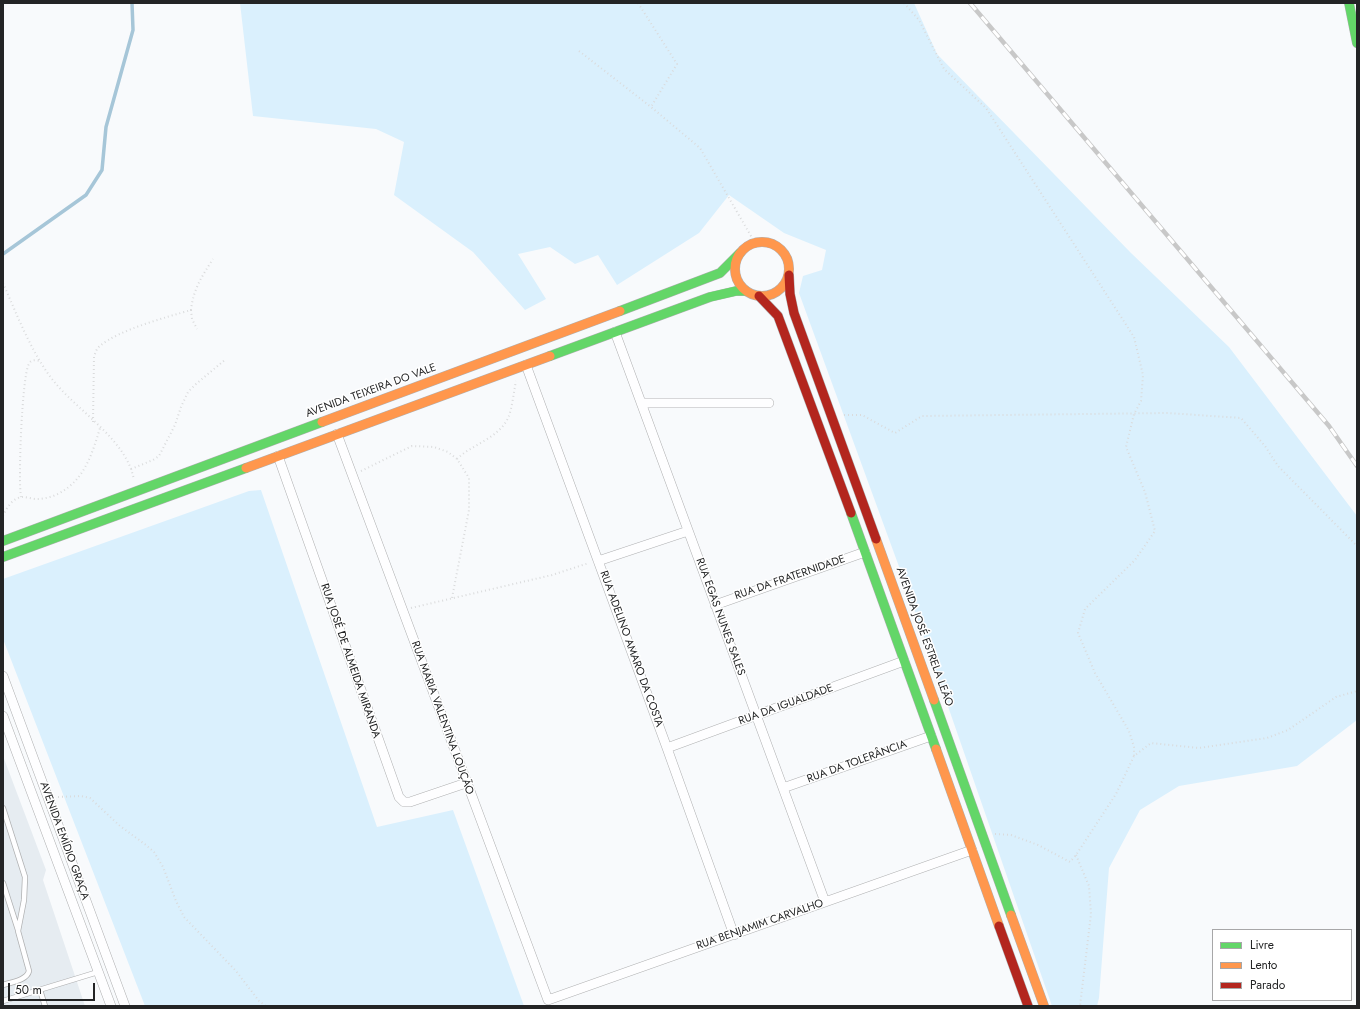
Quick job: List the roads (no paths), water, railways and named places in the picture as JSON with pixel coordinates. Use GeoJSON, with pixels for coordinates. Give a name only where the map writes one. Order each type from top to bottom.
{"type":"FeatureCollection","features":[{"type":"Feature","properties":{"kind":"street"},"geometry":{"type":"LineString","coordinates":[[1349,3],[1357,42]]}},
{"type":"Feature","properties":{"kind":"street","name":"AVENIDA TEIXEIRA DO VALE"},"geometry":{"type":"LineString","coordinates":[[3,541],[706,279],[720,273],[747,247],[755,243],[764,242],[781,250],[786,257],[789,266],[789,275]]}},
{"type":"Feature","properties":{"kind":"street"},"geometry":{"type":"LineString","coordinates":[[740,253],[735,269],[736,277],[740,285],[746,291]]}},
{"type":"Feature","properties":{"kind":"street"},"geometry":{"type":"LineString","coordinates":[[3,557],[710,297],[736,291],[746,291],[759,296],[775,294],[786,283],[789,275]]}},
{"type":"Feature","properties":{"kind":"street","name":"AVENIDA JOSÉ ESTRELA LEÃO"},"geometry":{"type":"LineString","coordinates":[[789,275],[790,294],[794,313],[1044,1006]]}},
{"type":"Feature","properties":{"kind":"street"},"geometry":{"type":"LineString","coordinates":[[759,296],[778,316],[830,454],[1028,1006]]}},
{"type":"Feature","properties":{"kind":"street","name":"RUA EGAS NUNES SALES"},"geometry":{"type":"LineString","coordinates":[[615,332],[825,902]]}},
{"type":"Feature","properties":{"kind":"street","name":"RUA ADELINO AMARO DA COSTA"},"geometry":{"type":"LineString","coordinates":[[522,366],[598,561],[734,934]]}},
{"type":"Feature","properties":{"kind":"street"},"geometry":{"type":"LineString","coordinates":[[641,403],[769,403]]}},
{"type":"Feature","properties":{"kind":"street","name":"RUA MARIA VALENTINA LOUÇÃO"},"geometry":{"type":"LineString","coordinates":[[337,434],[548,1000]]}},
{"type":"Feature","properties":{"kind":"street","name":"RUA JOSÉ DE ALMEIDA MIRANDA"},"geometry":{"type":"LineString","coordinates":[[278,456],[399,797],[404,802],[410,802],[466,783]]}},
{"type":"Feature","properties":{"kind":"street"},"geometry":{"type":"LineString","coordinates":[[598,561],[688,531]]}},
{"type":"Feature","properties":{"kind":"street","name":"RUA DA FRATERNIDADE"},"geometry":{"type":"LineString","coordinates":[[715,604],[865,552]]}},
{"type":"Feature","properties":{"kind":"street","name":"RUA DA IGUALDADE"},"geometry":{"type":"LineString","coordinates":[[667,748],[904,661]]}},
{"type":"Feature","properties":{"kind":"street","name":"AVENIDA EMÍDIO GRAÇA"},"geometry":{"type":"LineString","coordinates":[[3,676],[125,1006]]}},
{"type":"Feature","properties":{"kind":"street","name":"AVENIDA EMÍDIO GRAÇA"},"geometry":{"type":"LineString","coordinates":[[3,716],[111,1006]]}},
{"type":"Feature","properties":{"kind":"street","name":"RUA DA TOLERÂNCIA"},"geometry":{"type":"LineString","coordinates":[[783,788],[931,736]]}},
{"type":"Feature","properties":{"kind":"street","name":"RUA BENJAMIM CARVALHO"},"geometry":{"type":"LineString","coordinates":[[548,1000],[972,850]]}},
{"type":"Feature","properties":{"kind":"lane"},"geometry":{"type":"LineString","coordinates":[[3,808],[25,877],[24,900],[18,931]]}},
{"type":"Feature","properties":{"kind":"lane"},"geometry":{"type":"LineString","coordinates":[[3,882],[29,967],[29,973],[22,979],[3,985]]}},
{"type":"Feature","properties":{"kind":"lane"},"geometry":{"type":"LineString","coordinates":[[3,1002],[98,972]]}},
{"type":"Feature","properties":{"kind":"lane"},"geometry":{"type":"LineString","coordinates":[[40,990],[45,1006]]}},
{"type":"Feature","properties":{"kind":"waterway"},"geometry":{"type":"LineString","coordinates":[[3,254],[86,195],[102,170],[106,127],[133,30],[132,3]]}},
{"type":"Feature","properties":{"kind":"railway"},"geometry":{"type":"LineString","coordinates":[[970,3],[1329,426],[1357,466]]}}]}
